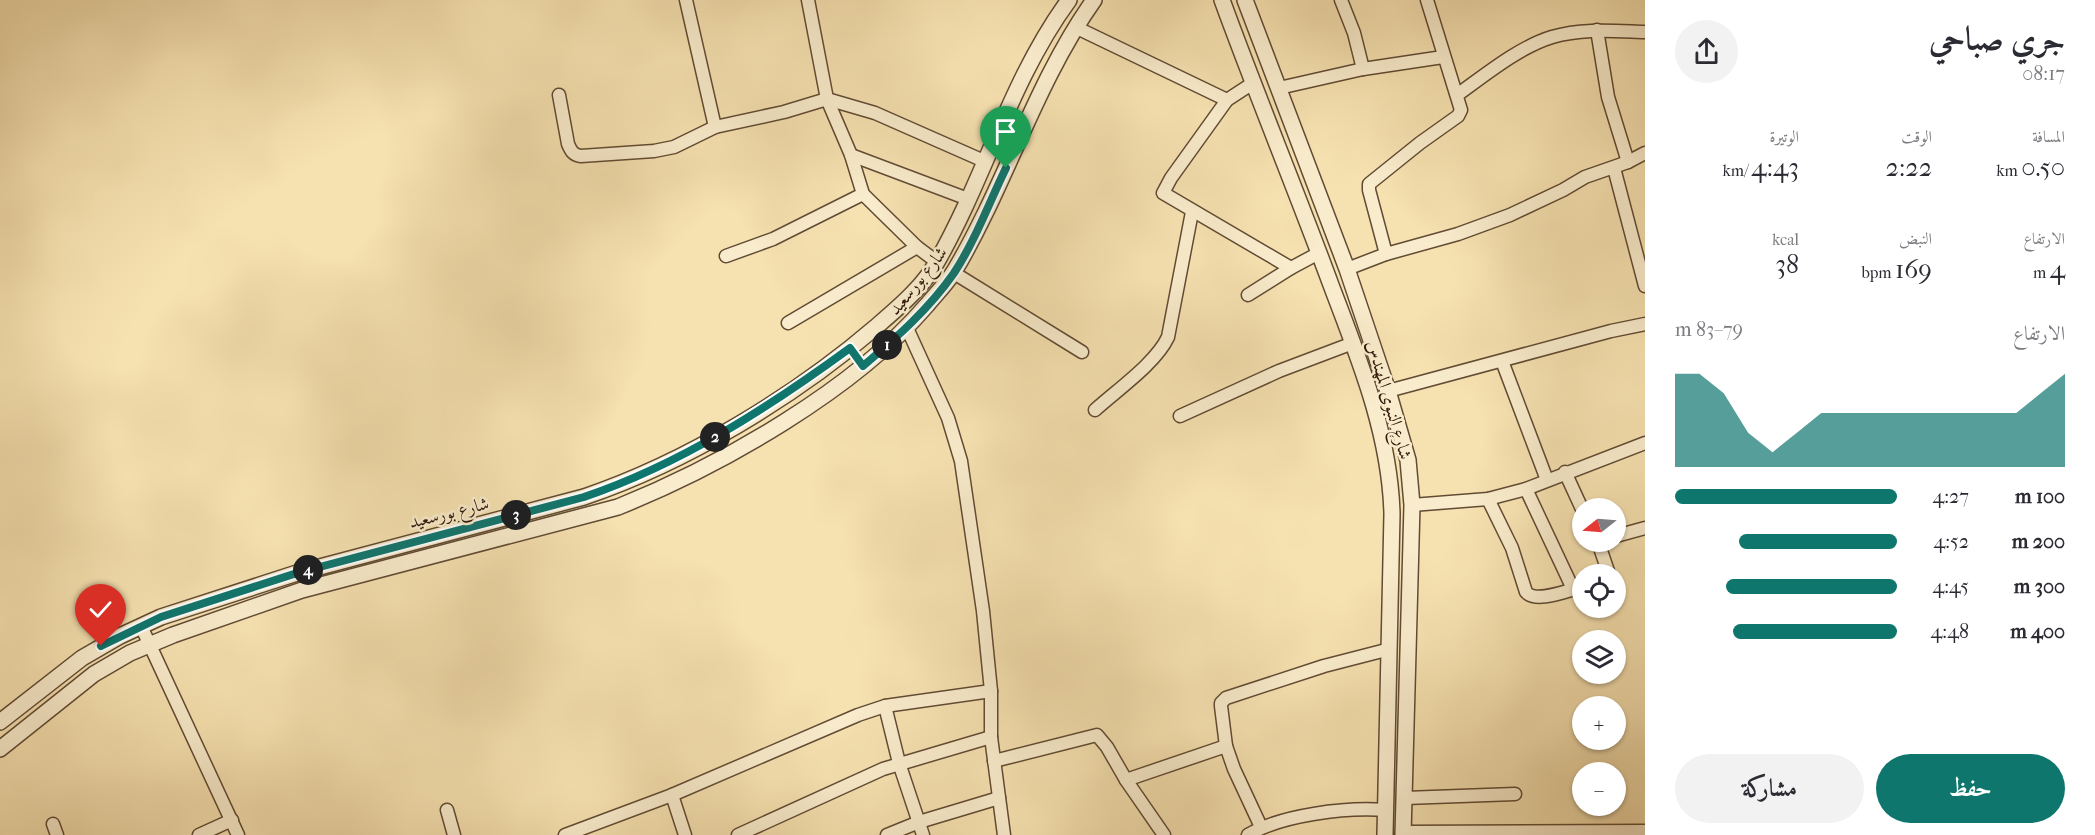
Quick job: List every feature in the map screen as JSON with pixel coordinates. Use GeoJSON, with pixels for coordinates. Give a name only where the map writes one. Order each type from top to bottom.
{"type":"FeatureCollection","features":[{"type":"Feature","properties":{"kind":"street"},"geometry":{"type":"LineString","coordinates":[[686,0],[715,127]]}},
{"type":"Feature","properties":{"kind":"street"},"geometry":{"type":"LineString","coordinates":[[808,0],[827,99],[851,155],[864,194],[917,247],[937,262]]}},
{"type":"Feature","properties":{"kind":"street","name":"شارع بورسعيد"},"geometry":{"type":"LineString","coordinates":[[0,722],[82,658],[141,626],[297,573],[612,488],[687,453],[809,378],[897,309],[922,283],[937,262],[1036,51],[1069,0]]}},
{"type":"Feature","properties":{"kind":"street","name":"شارع بورسعيد"},"geometry":{"type":"LineString","coordinates":[[0,749],[94,674],[149,644],[302,590],[618,507],[649,494],[758,437],[823,395],[863,366],[907,328],[954,273],[976,232],[1038,96],[1075,27],[1094,0]]}},
{"type":"Feature","properties":{"kind":"street","name":"شارع النبوى المهندس"},"geometry":{"type":"LineString","coordinates":[[1222,0],[1353,344],[1384,443],[1389,468],[1392,514],[1385,835]]}},
{"type":"Feature","properties":{"kind":"street","name":"شارع النبوى المهندس"},"geometry":{"type":"LineString","coordinates":[[1245,0],[1347,268],[1408,459],[1412,505],[1403,833]]}},
{"type":"Feature","properties":{"kind":"street"},"geometry":{"type":"LineString","coordinates":[[1341,0],[1354,33],[1363,69]]}},
{"type":"Feature","properties":{"kind":"street"},"geometry":{"type":"LineString","coordinates":[[1386,254],[1369,190],[1370,184],[1420,143],[1458,116],[1461,110],[1427,0]]}},
{"type":"Feature","properties":{"kind":"street"},"geometry":{"type":"LineString","coordinates":[[1075,27],[1227,100]]}},
{"type":"Feature","properties":{"kind":"street"},"geometry":{"type":"LineString","coordinates":[[1457,95],[1499,65],[1552,37],[1597,30],[1645,32]]}},
{"type":"Feature","properties":{"kind":"street"},"geometry":{"type":"LineString","coordinates":[[1597,30],[1608,97],[1628,162]]}},
{"type":"Feature","properties":{"kind":"street"},"geometry":{"type":"LineString","coordinates":[[1279,88],[1363,69],[1443,57]]}},
{"type":"Feature","properties":{"kind":"street"},"geometry":{"type":"LineString","coordinates":[[1253,83],[1227,100],[1171,178],[1163,194],[1291,268]]}},
{"type":"Feature","properties":{"kind":"street"},"geometry":{"type":"LineString","coordinates":[[559,95],[568,144],[576,155],[654,151],[674,147],[715,127],[784,112],[827,99],[875,113],[984,161]]}},
{"type":"Feature","properties":{"kind":"street"},"geometry":{"type":"LineString","coordinates":[[1347,268],[1386,254],[1458,234],[1510,215],[1585,177],[1614,168],[1645,153]]}},
{"type":"Feature","properties":{"kind":"street"},"geometry":{"type":"LineString","coordinates":[[851,155],[968,199]]}},
{"type":"Feature","properties":{"kind":"street"},"geometry":{"type":"LineString","coordinates":[[1614,168],[1645,286]]}},
{"type":"Feature","properties":{"kind":"street"},"geometry":{"type":"LineString","coordinates":[[726,256],[773,239],[864,194]]}},
{"type":"Feature","properties":{"kind":"street"},"geometry":{"type":"LineString","coordinates":[[1095,410],[1154,358],[1164,346],[1168,337],[1192,212]]}},
{"type":"Feature","properties":{"kind":"street"},"geometry":{"type":"LineString","coordinates":[[788,323],[917,247]]}},
{"type":"Feature","properties":{"kind":"street"},"geometry":{"type":"LineString","coordinates":[[1248,295],[1319,253]]}},
{"type":"Feature","properties":{"kind":"street"},"geometry":{"type":"LineString","coordinates":[[954,273],[1082,352]]}},
{"type":"Feature","properties":{"kind":"street"},"geometry":{"type":"LineString","coordinates":[[1388,391],[1580,339],[1645,324]]}},
{"type":"Feature","properties":{"kind":"street"},"geometry":{"type":"LineString","coordinates":[[907,328],[948,418],[961,461],[983,611],[991,691],[991,737],[1004,835]]}},
{"type":"Feature","properties":{"kind":"street"},"geometry":{"type":"LineString","coordinates":[[1180,416],[1279,371],[1353,344]]}},
{"type":"Feature","properties":{"kind":"street"},"geometry":{"type":"LineString","coordinates":[[850,348],[863,366]]}},
{"type":"Feature","properties":{"kind":"street"},"geometry":{"type":"LineString","coordinates":[[1502,361],[1547,480]]}},
{"type":"Feature","properties":{"kind":"street"},"geometry":{"type":"LineString","coordinates":[[1412,505],[1488,499],[1526,489],[1645,443]]}},
{"type":"Feature","properties":{"kind":"street"},"geometry":{"type":"LineString","coordinates":[[1565,472],[1577,498]]}},
{"type":"Feature","properties":{"kind":"street"},"geometry":{"type":"LineString","coordinates":[[1526,489],[1572,577]]}},
{"type":"Feature","properties":{"kind":"street"},"geometry":{"type":"LineString","coordinates":[[1488,499],[1512,548],[1529,596],[1538,598],[1572,590]]}},
{"type":"Feature","properties":{"kind":"street"},"geometry":{"type":"LineString","coordinates":[[1626,533],[1645,528]]}},
{"type":"Feature","properties":{"kind":"street"},"geometry":{"type":"LineString","coordinates":[[141,626],[238,835]]}},
{"type":"Feature","properties":{"kind":"street"},"geometry":{"type":"LineString","coordinates":[[1261,827],[1226,746],[1221,702],[1226,698],[1324,666],[1390,649]]}},
{"type":"Feature","properties":{"kind":"street"},"geometry":{"type":"LineString","coordinates":[[565,835],[584,832],[858,715],[885,706],[991,691]]}},
{"type":"Feature","properties":{"kind":"street"},"geometry":{"type":"LineString","coordinates":[[885,706],[899,763],[923,835]]}},
{"type":"Feature","properties":{"kind":"street"},"geometry":{"type":"LineString","coordinates":[[994,761],[1095,735],[1100,737],[1164,835]]}},
{"type":"Feature","properties":{"kind":"street"},"geometry":{"type":"LineString","coordinates":[[738,835],[899,763],[991,737]]}},
{"type":"Feature","properties":{"kind":"street"},"geometry":{"type":"LineString","coordinates":[[1126,780],[1226,746]]}},
{"type":"Feature","properties":{"kind":"street"},"geometry":{"type":"LineString","coordinates":[[1405,798],[1515,794]]}},
{"type":"Feature","properties":{"kind":"street"},"geometry":{"type":"LineString","coordinates":[[672,795],[685,835]]}},
{"type":"Feature","properties":{"kind":"street"},"geometry":{"type":"LineString","coordinates":[[887,835],[919,822],[999,798]]}},
{"type":"Feature","properties":{"kind":"street"},"geometry":{"type":"LineString","coordinates":[[1248,835],[1261,827],[1294,818],[1360,808],[1385,810]]}},
{"type":"Feature","properties":{"kind":"street"},"geometry":{"type":"LineString","coordinates":[[447,810],[454,835]]}},
{"type":"Feature","properties":{"kind":"street"},"geometry":{"type":"LineString","coordinates":[[199,835],[232,820]]}},
{"type":"Feature","properties":{"kind":"street"},"geometry":{"type":"LineString","coordinates":[[1403,833],[1645,831]]}},
{"type":"Feature","properties":{"kind":"route"},"geometry":{"type":"LineString","coordinates":[[101,646],[161,617],[297,573],[612,488],[687,453],[747,418],[850,348],[863,366],[907,328],[954,273],[971,243],[1006,168]]}}]}
